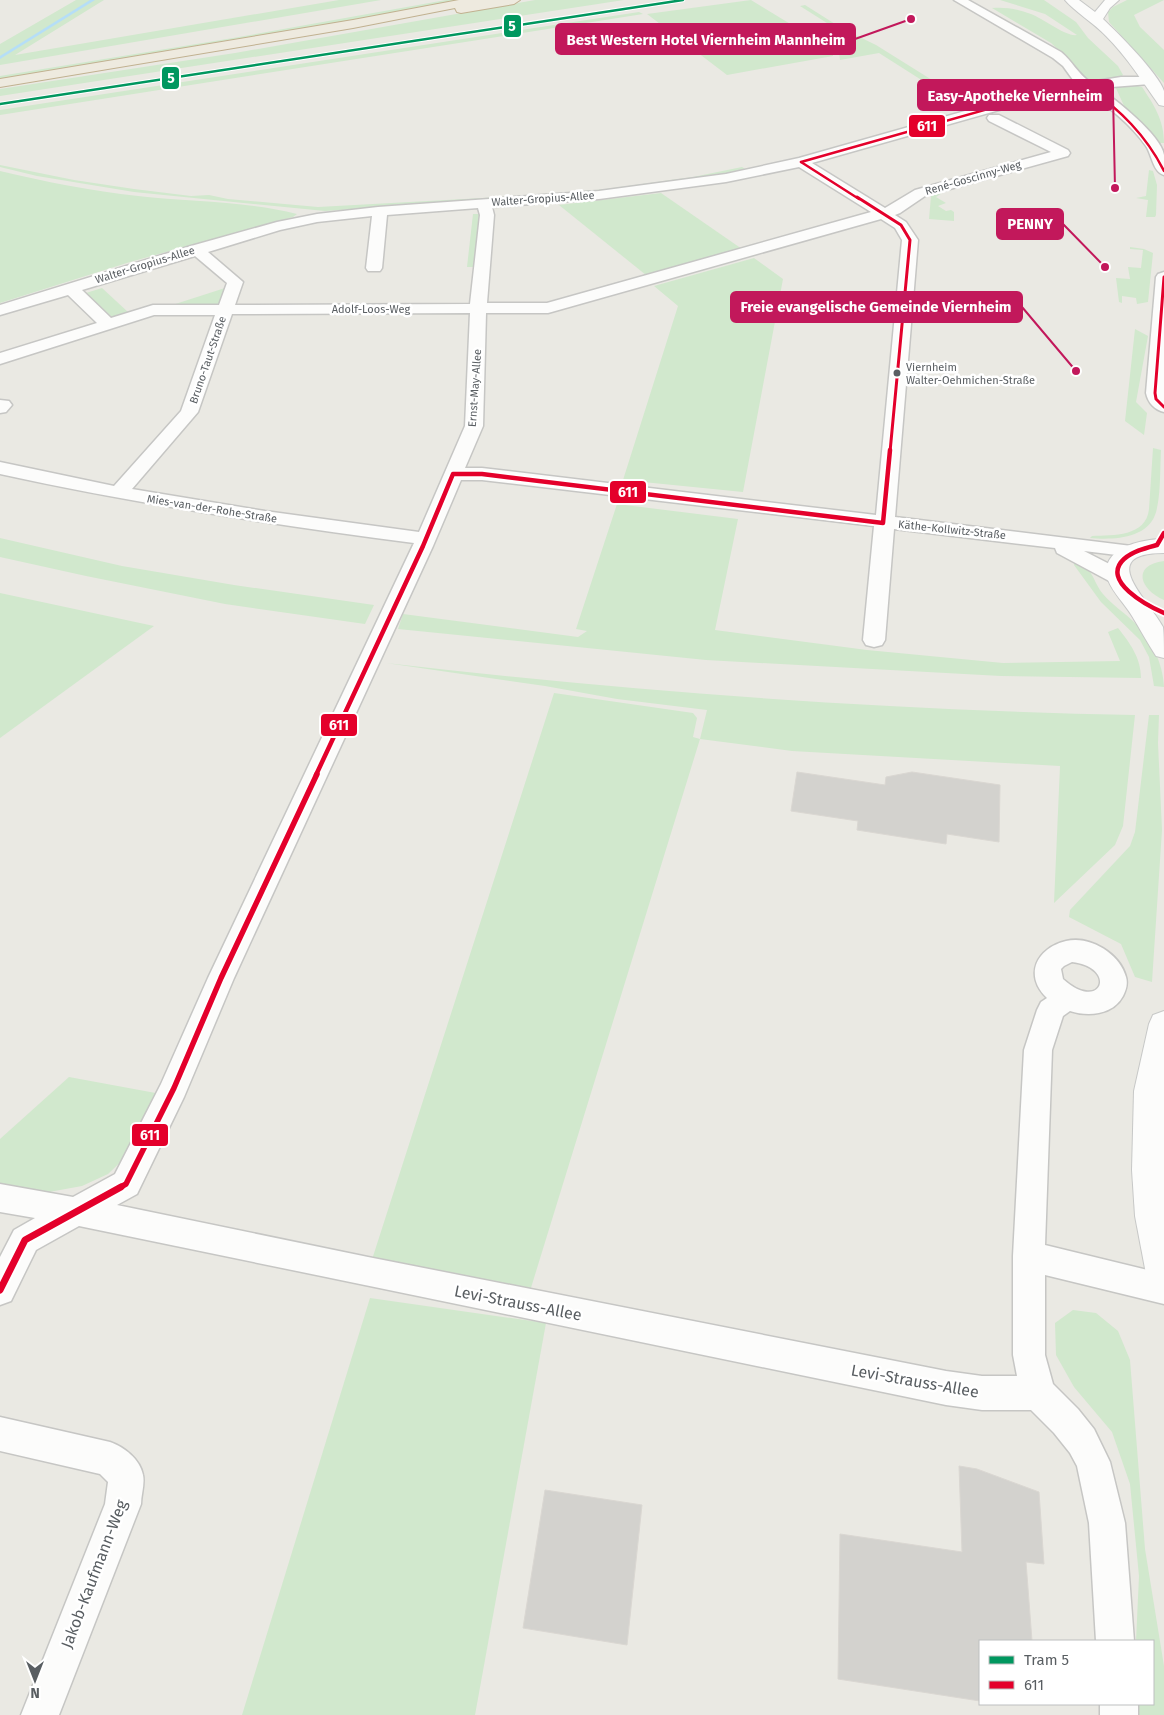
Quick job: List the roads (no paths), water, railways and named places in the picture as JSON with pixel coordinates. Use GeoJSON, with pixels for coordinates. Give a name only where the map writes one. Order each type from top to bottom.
{"type":"FeatureCollection","features":[{"type":"Feature","properties":{"kind":"highway"},"geometry":{"type":"LineString","coordinates":[[0,72],[338,17],[429,0]]}},
{"type":"Feature","properties":{"kind":"highway"},"geometry":{"type":"LineString","coordinates":[[0,83],[353,24],[479,0]]}},
{"type":"Feature","properties":{"kind":"highway"},"geometry":{"type":"LineString","coordinates":[[353,24],[514,0]]}},
{"type":"Feature","properties":{"kind":"highway"},"geometry":{"type":"LineString","coordinates":[[338,17],[386,4]]}},
{"type":"Feature","properties":{"kind":"main road"},"geometry":{"type":"LineString","coordinates":[[1097,19],[1105,6],[1113,0]]}},
{"type":"Feature","properties":{"kind":"main road"},"geometry":{"type":"LineString","coordinates":[[1065,3],[1097,19],[1150,80],[1164,102]]}},
{"type":"Feature","properties":{"kind":"main road"},"geometry":{"type":"LineString","coordinates":[[1065,3],[1135,63]]}},
{"type":"Feature","properties":{"kind":"main road"},"geometry":{"type":"LineString","coordinates":[[1162,541],[1133,551],[1120,562],[1118,569],[1123,585],[1164,650]]}},
{"type":"Feature","properties":{"kind":"main road"},"geometry":{"type":"LineString","coordinates":[[1123,585],[1138,601],[1164,613]]}},
{"type":"Feature","properties":{"kind":"main road"},"geometry":{"type":"LineString","coordinates":[[1164,1024],[1150,1091],[1148,1170],[1152,1216],[1164,1279]]}},
{"type":"Feature","properties":{"kind":"street"},"geometry":{"type":"LineString","coordinates":[[960,0],[1057,54],[1068,64],[1077,79],[1118,108],[1138,126],[1154,147],[1164,172]]}},
{"type":"Feature","properties":{"kind":"street","name":"Walter-Gropius-Allee"},"geometry":{"type":"LineString","coordinates":[[0,310],[276,226],[317,218],[378,210],[549,200],[658,188],[734,176],[801,162],[1048,92],[1150,80]]}},
{"type":"Feature","properties":{"kind":"street","name":"René-Goscinny-Weg"},"geometry":{"type":"LineString","coordinates":[[743,253],[884,214],[895,210],[920,193],[1063,153],[994,118]]}},
{"type":"Feature","properties":{"kind":"street"},"geometry":{"type":"LineString","coordinates":[[801,162],[901,225],[910,240],[883,523],[874,640]]}},
{"type":"Feature","properties":{"kind":"street","name":"Ernst-May-Allee"},"geometry":{"type":"LineString","coordinates":[[0,1290],[25,1240],[126,1184],[174,1088],[221,978],[426,539],[474,426],[478,309],[487,215],[484,203]]}},
{"type":"Feature","properties":{"kind":"street"},"geometry":{"type":"LineString","coordinates":[[374,268],[380,217],[378,210]]}},
{"type":"Feature","properties":{"kind":"street","name":"Bruno-Taut-Straße"},"geometry":{"type":"LineString","coordinates":[[118,493],[189,412],[236,282],[196,250]]}},
{"type":"Feature","properties":{"kind":"street","name":"Adolf-Loos-Weg"},"geometry":{"type":"LineString","coordinates":[[0,359],[153,310],[548,308],[743,253]]}},
{"type":"Feature","properties":{"kind":"street"},"geometry":{"type":"LineString","coordinates":[[1164,277],[1155,393],[1156,398],[1164,407]]}},
{"type":"Feature","properties":{"kind":"street"},"geometry":{"type":"LineString","coordinates":[[70,288],[108,324]]}},
{"type":"Feature","properties":{"kind":"street","name":"Mies-van-der-Rohe-Straße"},"geometry":{"type":"LineString","coordinates":[[0,468],[118,493],[313,525],[426,539]]}},
{"type":"Feature","properties":{"kind":"street","name":"Käthe-Kollwitz-Straße"},"geometry":{"type":"LineString","coordinates":[[453,474],[482,474],[883,523],[1133,551]]}},
{"type":"Feature","properties":{"kind":"street","name":"Käthe-Kollwitz-Straße"},"geometry":{"type":"LineString","coordinates":[[1033,539],[1069,551],[1123,585]]}},
{"type":"Feature","properties":{"kind":"street"},"geometry":{"type":"LineString","coordinates":[[1066,998],[1051,1010],[1038,1050],[1029,1256],[1029,1355],[1038,1393],[1066,1421],[1082,1441],[1093,1462],[1107,1523],[1115,1640]]}},
{"type":"Feature","properties":{"kind":"street","name":"Levi-Strauss-Allee"},"geometry":{"type":"LineString","coordinates":[[0,1198],[149,1225],[368,1272],[946,1388],[982,1393],[1038,1393]]}},
{"type":"Feature","properties":{"kind":"street"},"geometry":{"type":"LineString","coordinates":[[1029,1256],[1164,1289]]}},
{"type":"Feature","properties":{"kind":"street","name":"Jakob-Kaufmann-Weg"},"geometry":{"type":"LineString","coordinates":[[0,1434],[110,1459],[126,1476],[123,1504],[40,1715]]}},
{"type":"Feature","properties":{"kind":"waterway"},"geometry":{"type":"LineString","coordinates":[[0,58],[93,0]]}},
{"type":"Feature","properties":{"kind":"tram line","name":"5"},"geometry":{"type":"LineString","coordinates":[[0,104],[683,0]]}},
{"type":"Feature","properties":{"kind":"place","name":"Best Western Hotel Viernheim Mannheim"},"geometry":{"type":"Point","coordinates":[911,19]}},
{"type":"Feature","properties":{"kind":"place","name":"Easy-Apotheke Viernheim"},"geometry":{"type":"Point","coordinates":[1115,188]}},
{"type":"Feature","properties":{"kind":"place","name":"PENNY"},"geometry":{"type":"Point","coordinates":[1105,267]}},
{"type":"Feature","properties":{"kind":"place","name":"Freie evangelische Gemeinde Viernheim"},"geometry":{"type":"Point","coordinates":[1076,371]}},
{"type":"Feature","properties":{"kind":"place","name":"Viernheim Walter-Oehmichen-Straße"},"geometry":{"type":"Point","coordinates":[897,373]}}]}
